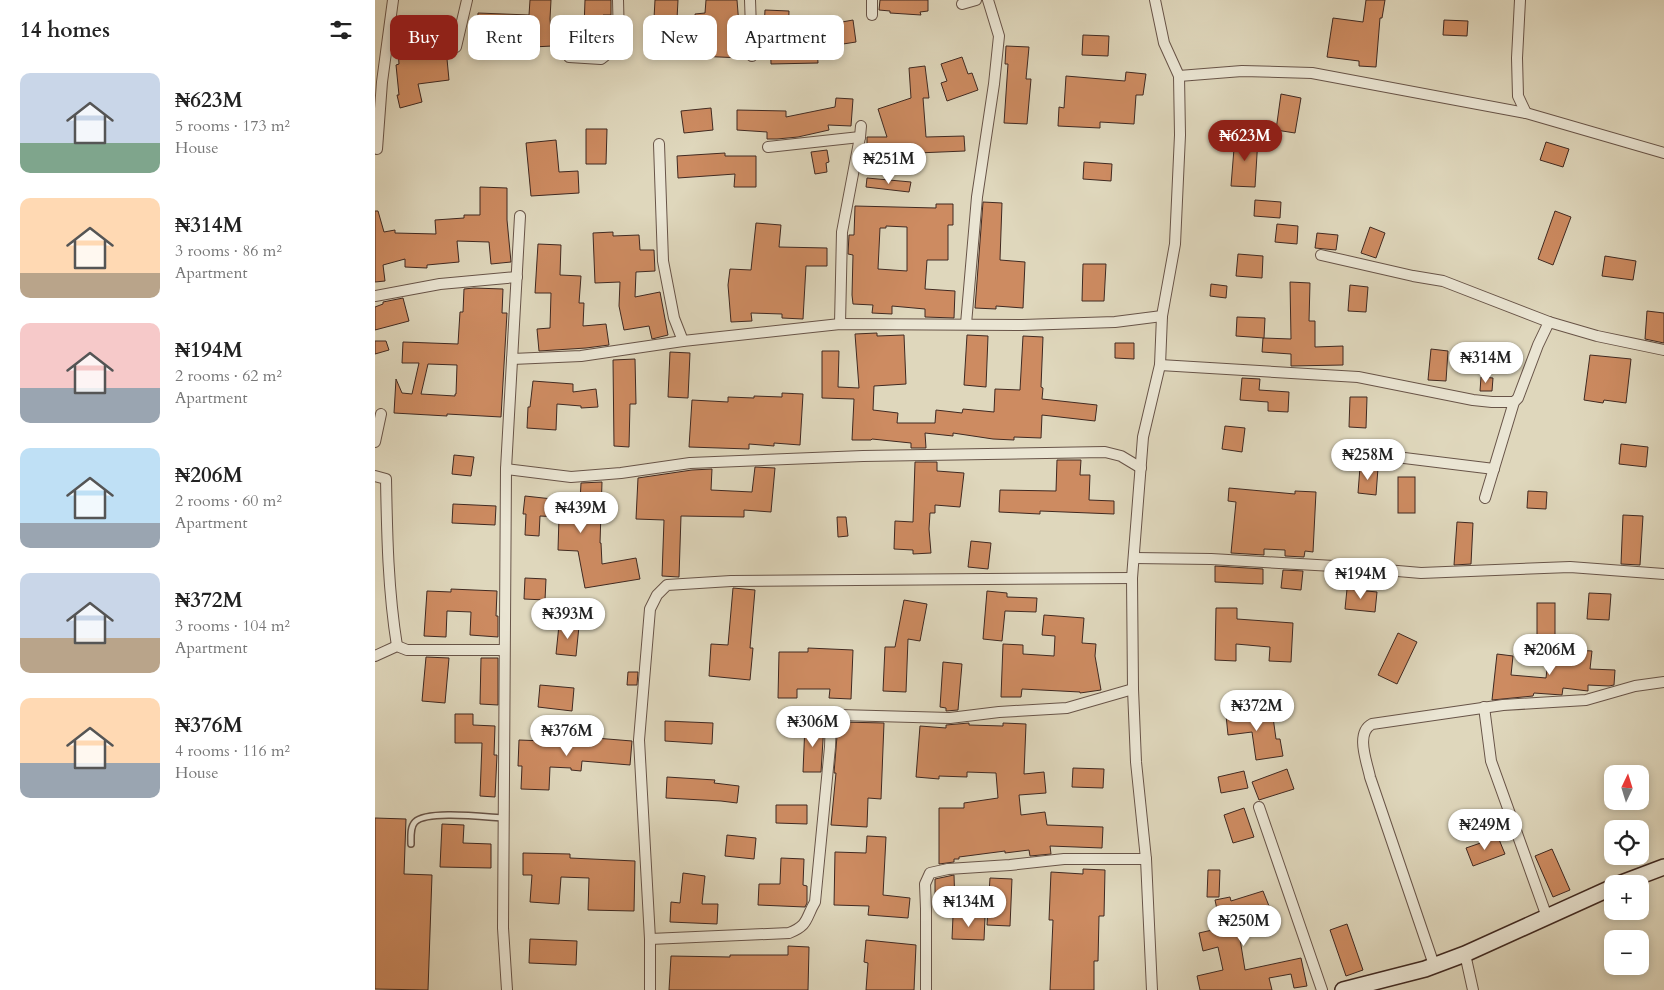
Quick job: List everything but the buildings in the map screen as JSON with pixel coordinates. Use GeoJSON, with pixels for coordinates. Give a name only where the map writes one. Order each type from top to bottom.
{"type":"FeatureCollection","features":[{"type":"Feature","properties":{"kind":"street"},"geometry":{"type":"LineString","coordinates":[[377,149],[382,82],[393,0]]}},
{"type":"Feature","properties":{"kind":"street"},"geometry":{"type":"LineString","coordinates":[[458,38],[467,0]]}},
{"type":"Feature","properties":{"kind":"street"},"geometry":{"type":"LineString","coordinates":[[618,0],[618,15]]}},
{"type":"Feature","properties":{"kind":"street"},"geometry":{"type":"LineString","coordinates":[[749,0],[750,15]]}},
{"type":"Feature","properties":{"kind":"street"},"geometry":{"type":"LineString","coordinates":[[872,0],[872,15]]}},
{"type":"Feature","properties":{"kind":"street"},"geometry":{"type":"LineString","coordinates":[[962,4],[976,0]]}},
{"type":"Feature","properties":{"kind":"street"},"geometry":{"type":"LineString","coordinates":[[965,324],[977,197],[999,36],[988,0]]}},
{"type":"Feature","properties":{"kind":"street"},"geometry":{"type":"LineString","coordinates":[[1152,990],[1146,860],[1136,762],[1132,578],[1143,437],[1160,365],[1162,316],[1175,244],[1180,135],[1179,76],[1164,43],[1155,0]]}},
{"type":"Feature","properties":{"kind":"street"},"geometry":{"type":"LineString","coordinates":[[1520,0],[1517,58],[1518,96],[1526,113]]}},
{"type":"Feature","properties":{"kind":"street"},"geometry":{"type":"LineString","coordinates":[[1179,76],[1242,71],[1312,73],[1526,113],[1664,153]]}},
{"type":"Feature","properties":{"kind":"street"},"geometry":{"type":"LineString","coordinates":[[768,147],[861,132],[841,232],[840,324]]}},
{"type":"Feature","properties":{"kind":"street"},"geometry":{"type":"LineString","coordinates":[[659,144],[663,261],[674,318],[683,341]]}},
{"type":"Feature","properties":{"kind":"street"},"geometry":{"type":"LineString","coordinates":[[507,990],[503,928],[507,469],[520,216]]}},
{"type":"Feature","properties":{"kind":"street"},"geometry":{"type":"LineString","coordinates":[[1321,255],[1443,281],[1549,322],[1597,336],[1664,350]]}},
{"type":"Feature","properties":{"kind":"street"},"geometry":{"type":"LineString","coordinates":[[375,296],[440,284],[517,277]]}},
{"type":"Feature","properties":{"kind":"street"},"geometry":{"type":"LineString","coordinates":[[512,359],[581,356],[683,341],[840,324],[1022,325],[1115,322],[1162,316]]}},
{"type":"Feature","properties":{"kind":"street"},"geometry":{"type":"LineString","coordinates":[[1485,498],[1514,402],[1518,398],[1549,322]]}},
{"type":"Feature","properties":{"kind":"street"},"geometry":{"type":"LineString","coordinates":[[1160,365],[1358,377],[1473,400],[1514,402]]}},
{"type":"Feature","properties":{"kind":"street"},"geometry":{"type":"LineString","coordinates":[[375,442],[381,414]]}},
{"type":"Feature","properties":{"kind":"street"},"geometry":{"type":"LineString","coordinates":[[507,469],[571,477],[621,473],[690,463],[863,456],[1105,452],[1121,456],[1141,468]]}},
{"type":"Feature","properties":{"kind":"street"},"geometry":{"type":"LineString","coordinates":[[1389,456],[1494,469]]}},
{"type":"Feature","properties":{"kind":"street"},"geometry":{"type":"LineString","coordinates":[[375,476],[386,479],[387,555],[397,646]]}},
{"type":"Feature","properties":{"kind":"street"},"geometry":{"type":"LineString","coordinates":[[1134,558],[1211,559],[1421,573],[1570,567],[1664,574]]}},
{"type":"Feature","properties":{"kind":"street"},"geometry":{"type":"LineString","coordinates":[[650,990],[650,939],[639,740],[650,609],[657,595],[667,585],[731,581],[1132,578]]}},
{"type":"Feature","properties":{"kind":"street"},"geometry":{"type":"LineString","coordinates":[[375,656],[397,646],[407,650],[504,650]]}},
{"type":"Feature","properties":{"kind":"street"},"geometry":{"type":"LineString","coordinates":[[1434,965],[1370,777],[1363,734],[1367,727],[1371,724],[1484,707],[1586,700],[1635,686],[1664,682]]}},
{"type":"Feature","properties":{"kind":"street"},"geometry":{"type":"LineString","coordinates":[[650,939],[789,933],[800,928],[806,922],[815,902],[831,720],[835,717],[839,715],[950,718],[999,712],[1067,708],[1133,690]]}},
{"type":"Feature","properties":{"kind":"street"},"geometry":{"type":"LineString","coordinates":[[1484,707],[1491,761],[1547,917]]}},
{"type":"Feature","properties":{"kind":"street"},"geometry":{"type":"LineString","coordinates":[[1259,807],[1322,990]]}},
{"type":"Feature","properties":{"kind":"street"},"geometry":{"type":"LineString","coordinates":[[926,990],[927,909],[925,884],[930,873],[948,869],[1063,859],[1146,860]]}},
{"type":"Feature","properties":{"kind":"street"},"geometry":{"type":"LineString","coordinates":[[1643,875],[1664,867]]}},
{"type":"Feature","properties":{"kind":"street"},"geometry":{"type":"LineString","coordinates":[[1343,990],[1434,965],[1465,954],[1604,891]]}},
{"type":"Feature","properties":{"kind":"street"},"geometry":{"type":"LineString","coordinates":[[1465,954],[1473,990]]}},
{"type":"Feature","properties":{"kind":"lane"},"geometry":{"type":"LineString","coordinates":[[411,844],[412,827],[415,821],[425,816],[504,818]]}}]}
